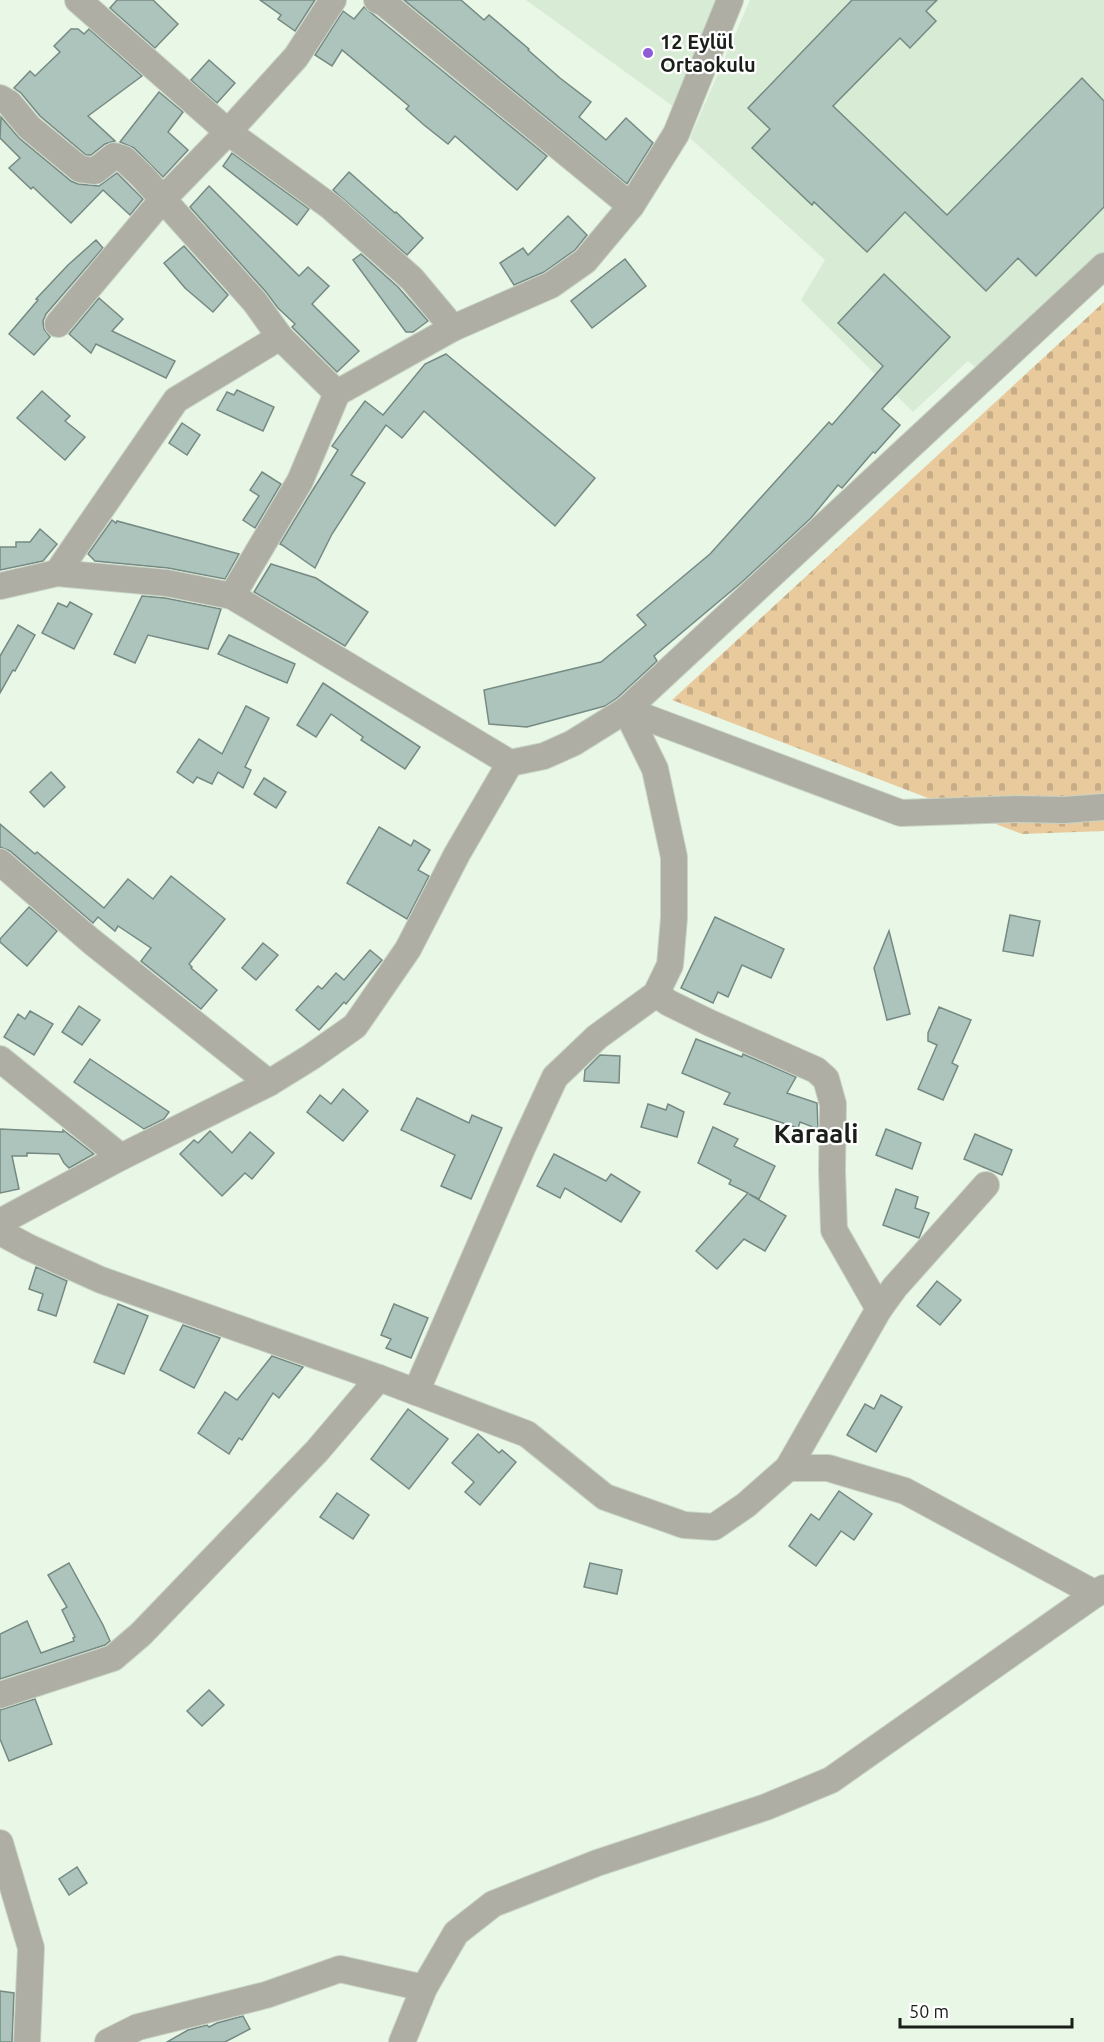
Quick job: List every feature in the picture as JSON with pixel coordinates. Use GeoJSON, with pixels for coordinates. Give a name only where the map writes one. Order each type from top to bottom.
{"type":"FeatureCollection","features":[{"type":"Feature","properties":{"kind":"street"},"geometry":{"type":"LineString","coordinates":[[78,0],[228,132],[331,207],[412,279],[453,328]]}},
{"type":"Feature","properties":{"kind":"street"},"geometry":{"type":"LineString","coordinates":[[57,324],[162,200],[296,57],[333,0]]}},
{"type":"Feature","properties":{"kind":"street"},"geometry":{"type":"LineString","coordinates":[[377,0],[384,3],[631,206]]}},
{"type":"Feature","properties":{"kind":"street"},"geometry":{"type":"LineString","coordinates":[[232,596],[300,481],[337,393],[453,328],[551,285],[585,261],[631,206],[676,134],[730,0]]}},
{"type":"Feature","properties":{"kind":"street"},"geometry":{"type":"LineString","coordinates":[[0,98],[9,103],[29,127],[80,169],[95,171],[114,156],[124,159],[255,302],[280,337],[337,393]]}},
{"type":"Feature","properties":{"kind":"street"},"geometry":{"type":"LineString","coordinates":[[0,586],[57,573],[167,583],[232,596],[510,763],[544,756],[573,743],[626,710],[1104,266]]}},
{"type":"Feature","properties":{"kind":"street"},"geometry":{"type":"LineString","coordinates":[[57,573],[176,400],[280,337]]}},
{"type":"Feature","properties":{"kind":"street"},"geometry":{"type":"LineString","coordinates":[[626,710],[901,813],[1017,808],[1064,810],[1104,807]]}},
{"type":"Feature","properties":{"kind":"street"},"geometry":{"type":"LineString","coordinates":[[416,1392],[555,1077],[597,1037],[656,994],[670,965],[674,918],[674,857],[655,769],[626,710]]}},
{"type":"Feature","properties":{"kind":"street"},"geometry":{"type":"LineString","coordinates":[[0,1222],[121,1157],[269,1083],[355,1026],[408,949],[457,854],[510,763]]}},
{"type":"Feature","properties":{"kind":"street"},"geometry":{"type":"LineString","coordinates":[[0,862],[91,940],[269,1083]]}},
{"type":"Feature","properties":{"kind":"street"},"geometry":{"type":"LineString","coordinates":[[656,994],[710,1023],[816,1070],[826,1080],[833,1104],[834,1230],[879,1309]]}},
{"type":"Feature","properties":{"kind":"street"},"geometry":{"type":"LineString","coordinates":[[0,1059],[121,1157]]}},
{"type":"Feature","properties":{"kind":"street"},"geometry":{"type":"LineString","coordinates":[[0,1232],[101,1280],[379,1378],[527,1434],[604,1497],[684,1525],[714,1527],[746,1505],[788,1468],[879,1309],[895,1287],[986,1185]]}},
{"type":"Feature","properties":{"kind":"street"},"geometry":{"type":"LineString","coordinates":[[0,1695],[113,1658],[141,1634],[317,1450],[379,1378]]}},
{"type":"Feature","properties":{"kind":"street"},"geometry":{"type":"LineString","coordinates":[[402,2042],[424,1988],[456,1933],[493,1904],[597,1863],[766,1807],[831,1780],[1100,1591],[904,1491],[828,1468],[788,1468]]}},
{"type":"Feature","properties":{"kind":"street"},"geometry":{"type":"LineString","coordinates":[[0,1845],[31,1948],[27,2042]]}},
{"type":"Feature","properties":{"kind":"street"},"geometry":{"type":"LineString","coordinates":[[108,2042],[138,2027],[266,1995],[340,1969],[424,1988]]}},
{"type":"Feature","properties":{"kind":"shaded area","name":"12 Eylül Ortaokulu"},"geometry":{"type":"Polygon","coordinates":[[[526,0],[717,0],[674,107],[526,0]]]}},
{"type":"Feature","properties":{"kind":"shaded area"},"geometry":{"type":"Polygon","coordinates":[[[750,0],[1104,0],[1104,265],[984,375],[968,361],[913,412],[801,300],[825,260],[690,138],[750,0]]]}},
{"type":"Feature","properties":{"kind":"green space"},"geometry":{"type":"Polygon","coordinates":[[[1104,302],[1104,831],[1022,834],[672,700],[1104,302]]]}},
{"type":"Feature","properties":{"kind":"building"},"geometry":{"type":"Polygon","coordinates":[[[117,0],[153,0],[178,24],[155,48],[110,8],[117,0]]]}},
{"type":"Feature","properties":{"kind":"building"},"geometry":{"type":"Polygon","coordinates":[[[260,0],[315,0],[295,31],[278,19],[281,15],[260,0]]]}},
{"type":"Feature","properties":{"kind":"building"},"geometry":{"type":"Polygon","coordinates":[[[404,0],[461,0],[484,20],[489,15],[560,78],[591,102],[579,117],[606,140],[626,118],[653,143],[627,184],[404,0]]]}},
{"type":"Feature","properties":{"kind":"building"},"geometry":{"type":"Polygon","coordinates":[[[852,0],[937,0],[926,11],[936,21],[910,48],[900,38],[833,106],[947,215],[1082,78],[1104,101],[1104,207],[1036,276],[1018,258],[986,291],[905,212],[867,252],[814,202],[812,205],[752,148],[770,129],[748,108],[852,0]]]}},
{"type":"Feature","properties":{"kind":"building"},"geometry":{"type":"Polygon","coordinates":[[[364,7],[547,156],[517,190],[455,136],[448,144],[424,125],[406,109],[409,106],[342,50],[332,66],[315,55],[343,11],[354,19],[364,7]]]}},
{"type":"Feature","properties":{"kind":"building"},"geometry":{"type":"Polygon","coordinates":[[[71,29],[78,29],[84,34],[89,29],[142,76],[88,116],[115,141],[105,144],[91,155],[86,155],[40,116],[14,88],[30,71],[35,76],[60,52],[54,46],[71,29]]]}},
{"type":"Feature","properties":{"kind":"building"},"geometry":{"type":"Polygon","coordinates":[[[209,60],[235,83],[217,103],[191,80],[209,60]]]}},
{"type":"Feature","properties":{"kind":"building"},"geometry":{"type":"Polygon","coordinates":[[[159,92],[183,112],[168,132],[188,150],[163,177],[134,148],[120,142],[159,92]]]}},
{"type":"Feature","properties":{"kind":"building"},"geometry":{"type":"Polygon","coordinates":[[[1,117],[19,138],[71,181],[99,186],[117,173],[143,199],[130,215],[103,190],[71,223],[9,168],[20,158],[0,138],[1,117]]]}},
{"type":"Feature","properties":{"kind":"building"},"geometry":{"type":"Polygon","coordinates":[[[232,153],[309,209],[297,225],[223,166],[232,153]]]}},
{"type":"Feature","properties":{"kind":"building"},"geometry":{"type":"Polygon","coordinates":[[[349,172],[423,238],[407,255],[333,190],[349,172]]]}},
{"type":"Feature","properties":{"kind":"building"},"geometry":{"type":"Polygon","coordinates":[[[209,186],[299,276],[308,267],[329,286],[312,304],[359,351],[337,372],[292,327],[295,324],[278,308],[190,207],[209,186]]]}},
{"type":"Feature","properties":{"kind":"building"},"geometry":{"type":"Polygon","coordinates":[[[568,216],[587,235],[575,250],[544,272],[514,285],[500,263],[523,248],[528,255],[568,216]]]}},
{"type":"Feature","properties":{"kind":"building"},"geometry":{"type":"Polygon","coordinates":[[[96,240],[103,248],[46,314],[43,321],[44,329],[50,337],[34,355],[9,334],[38,300],[36,299],[68,265],[96,240]]]}},
{"type":"Feature","properties":{"kind":"building"},"geometry":{"type":"Polygon","coordinates":[[[184,246],[228,295],[213,312],[185,288],[164,263],[184,246]]]}},
{"type":"Feature","properties":{"kind":"building"},"geometry":{"type":"Polygon","coordinates":[[[361,254],[398,287],[428,321],[413,332],[406,332],[353,260],[361,254]]]}},
{"type":"Feature","properties":{"kind":"building"},"geometry":{"type":"Polygon","coordinates":[[[625,259],[646,286],[592,328],[571,301],[625,259]]]}},
{"type":"Feature","properties":{"kind":"building"},"geometry":{"type":"Polygon","coordinates":[[[884,274],[950,337],[882,409],[900,425],[842,488],[838,485],[811,518],[742,582],[654,656],[657,661],[617,698],[605,706],[527,727],[489,724],[484,690],[601,662],[646,625],[637,615],[710,554],[829,422],[832,425],[883,366],[838,323],[884,274]]]}},
{"type":"Feature","properties":{"kind":"building"},"geometry":{"type":"Polygon","coordinates":[[[99,298],[123,319],[112,331],[175,361],[166,378],[96,344],[91,353],[69,334],[99,298]]]}},
{"type":"Feature","properties":{"kind":"building"},"geometry":{"type":"Polygon","coordinates":[[[446,354],[595,478],[555,526],[424,411],[402,438],[386,425],[351,475],[365,483],[332,534],[315,568],[280,544],[338,450],[332,446],[365,401],[383,415],[425,364],[446,354]]]}},
{"type":"Feature","properties":{"kind":"building"},"geometry":{"type":"Polygon","coordinates":[[[237,390],[274,407],[263,431],[217,410],[227,392],[234,395],[237,390]]]}},
{"type":"Feature","properties":{"kind":"building"},"geometry":{"type":"Polygon","coordinates":[[[42,391],[70,416],[65,421],[85,437],[65,460],[17,418],[42,391]]]}},
{"type":"Feature","properties":{"kind":"building"},"geometry":{"type":"Polygon","coordinates":[[[182,423],[200,435],[187,455],[169,443],[182,423]]]}},
{"type":"Feature","properties":{"kind":"building"},"geometry":{"type":"Polygon","coordinates":[[[262,472],[281,484],[255,528],[243,520],[259,496],[250,490],[262,472]]]}},
{"type":"Feature","properties":{"kind":"building"},"geometry":{"type":"Polygon","coordinates":[[[112,520],[116,523],[117,521],[239,554],[225,579],[168,568],[95,561],[88,554],[112,520]]]}},
{"type":"Feature","properties":{"kind":"building"},"geometry":{"type":"Polygon","coordinates":[[[40,529],[57,544],[43,561],[0,570],[0,547],[16,547],[16,542],[30,542],[40,529]]]}},
{"type":"Feature","properties":{"kind":"building"},"geometry":{"type":"Polygon","coordinates":[[[271,564],[316,578],[368,612],[345,646],[254,592],[271,564]]]}},
{"type":"Feature","properties":{"kind":"building"},"geometry":{"type":"Polygon","coordinates":[[[142,596],[221,609],[208,649],[148,635],[135,663],[114,654],[142,596]]]}},
{"type":"Feature","properties":{"kind":"building"},"geometry":{"type":"Polygon","coordinates":[[[70,602],[92,614],[74,649],[42,633],[58,603],[67,607],[70,602]]]}},
{"type":"Feature","properties":{"kind":"building"},"geometry":{"type":"Polygon","coordinates":[[[18,625],[35,635],[0,693],[0,656],[18,625]]]}},
{"type":"Feature","properties":{"kind":"building"},"geometry":{"type":"Polygon","coordinates":[[[229,635],[295,664],[287,683],[218,654],[229,635]]]}},
{"type":"Feature","properties":{"kind":"building"},"geometry":{"type":"Polygon","coordinates":[[[323,683],[420,747],[405,769],[361,740],[363,737],[331,714],[316,737],[297,725],[323,683]]]}},
{"type":"Feature","properties":{"kind":"building"},"geometry":{"type":"Polygon","coordinates":[[[246,706],[269,718],[245,767],[251,770],[243,788],[218,772],[212,784],[197,777],[193,783],[177,772],[199,739],[222,754],[246,706]]]}},
{"type":"Feature","properties":{"kind":"building"},"geometry":{"type":"Polygon","coordinates":[[[51,772],[65,787],[44,807],[30,792],[51,772]]]}},
{"type":"Feature","properties":{"kind":"building"},"geometry":{"type":"Polygon","coordinates":[[[264,778],[286,792],[276,808],[254,794],[264,778]]]}},
{"type":"Feature","properties":{"kind":"building"},"geometry":{"type":"Polygon","coordinates":[[[0,824],[104,908],[128,879],[153,899],[171,876],[225,919],[189,964],[217,990],[201,1009],[141,961],[151,948],[118,926],[115,931],[98,917],[93,923],[10,851],[0,847],[0,824]]]}},
{"type":"Feature","properties":{"kind":"building"},"geometry":{"type":"Polygon","coordinates":[[[379,827],[411,846],[414,840],[430,850],[418,870],[429,876],[407,919],[347,883],[379,827]]]}},
{"type":"Feature","properties":{"kind":"building"},"geometry":{"type":"Polygon","coordinates":[[[29,907],[57,931],[27,966],[0,942],[0,939],[29,907]]]}},
{"type":"Feature","properties":{"kind":"building"},"geometry":{"type":"Polygon","coordinates":[[[1010,915],[1040,921],[1033,956],[1003,951],[1010,915]]]}},
{"type":"Feature","properties":{"kind":"building"},"geometry":{"type":"Polygon","coordinates":[[[715,917],[784,949],[771,978],[742,965],[728,997],[718,992],[713,1003],[681,988],[715,917]]]}},
{"type":"Feature","properties":{"kind":"building"},"geometry":{"type":"Polygon","coordinates":[[[889,931],[910,1014],[887,1020],[874,968],[889,931]]]}},
{"type":"Feature","properties":{"kind":"building"},"geometry":{"type":"Polygon","coordinates":[[[263,943],[278,955],[256,980],[242,968],[263,943]]]}},
{"type":"Feature","properties":{"kind":"building"},"geometry":{"type":"Polygon","coordinates":[[[370,950],[382,960],[346,1004],[344,1002],[319,1030],[296,1010],[318,986],[322,989],[336,973],[344,980],[370,950]]]}},
{"type":"Feature","properties":{"kind":"building"},"geometry":{"type":"Polygon","coordinates":[[[79,1006],[100,1020],[82,1045],[62,1032],[79,1006]]]}},
{"type":"Feature","properties":{"kind":"building"},"geometry":{"type":"Polygon","coordinates":[[[939,1007],[971,1020],[952,1063],[958,1066],[943,1100],[918,1089],[937,1045],[928,1041],[928,1033],[939,1007]]]}},
{"type":"Feature","properties":{"kind":"building"},"geometry":{"type":"Polygon","coordinates":[[[30,1011],[53,1024],[34,1055],[4,1037],[18,1014],[25,1019],[30,1011]]]}},
{"type":"Feature","properties":{"kind":"building"},"geometry":{"type":"Polygon","coordinates":[[[696,1039],[742,1057],[743,1054],[796,1077],[787,1093],[817,1103],[818,1129],[800,1122],[798,1128],[724,1104],[730,1093],[682,1073],[696,1039]]]}},
{"type":"Feature","properties":{"kind":"building"},"geometry":{"type":"Polygon","coordinates":[[[600,1055],[620,1056],[619,1083],[584,1081],[585,1070],[600,1055]]]}},
{"type":"Feature","properties":{"kind":"building"},"geometry":{"type":"Polygon","coordinates":[[[90,1059],[169,1112],[164,1119],[144,1129],[74,1082],[90,1059]]]}},
{"type":"Feature","properties":{"kind":"building"},"geometry":{"type":"Polygon","coordinates":[[[343,1089],[368,1111],[343,1141],[307,1112],[320,1095],[331,1104],[343,1089]]]}},
{"type":"Feature","properties":{"kind":"building"},"geometry":{"type":"Polygon","coordinates":[[[417,1098],[469,1123],[472,1115],[502,1128],[471,1199],[441,1186],[455,1155],[401,1130],[417,1098]]]}},
{"type":"Feature","properties":{"kind":"building"},"geometry":{"type":"Polygon","coordinates":[[[648,1104],[666,1110],[668,1104],[684,1112],[677,1137],[641,1127],[648,1104]]]}},
{"type":"Feature","properties":{"kind":"building"},"geometry":{"type":"Polygon","coordinates":[[[713,1127],[738,1139],[734,1146],[775,1166],[759,1199],[749,1194],[786,1216],[765,1251],[744,1239],[717,1269],[696,1251],[748,1193],[729,1184],[731,1180],[698,1163],[713,1127]]]}},
{"type":"Feature","properties":{"kind":"building"},"geometry":{"type":"Polygon","coordinates":[[[0,1129],[63,1132],[63,1130],[94,1154],[69,1168],[59,1154],[27,1153],[27,1156],[12,1156],[19,1189],[0,1193],[0,1129]]]}},
{"type":"Feature","properties":{"kind":"building"},"geometry":{"type":"Polygon","coordinates":[[[886,1129],[921,1143],[912,1169],[876,1155],[886,1129]]]}},
{"type":"Feature","properties":{"kind":"building"},"geometry":{"type":"Polygon","coordinates":[[[210,1131],[232,1153],[250,1132],[274,1153],[252,1179],[245,1173],[222,1196],[180,1154],[194,1140],[198,1143],[210,1131]]]}},
{"type":"Feature","properties":{"kind":"building"},"geometry":{"type":"Polygon","coordinates":[[[975,1134],[1012,1150],[1002,1175],[964,1159],[975,1134]]]}},
{"type":"Feature","properties":{"kind":"building"},"geometry":{"type":"Polygon","coordinates":[[[554,1154],[606,1181],[611,1174],[640,1192],[621,1222],[565,1188],[560,1198],[537,1186],[554,1154]]]}},
{"type":"Feature","properties":{"kind":"building"},"geometry":{"type":"Polygon","coordinates":[[[896,1189],[918,1197],[915,1208],[929,1213],[919,1238],[883,1225],[896,1189]]]}},
{"type":"Feature","properties":{"kind":"building"},"geometry":{"type":"Polygon","coordinates":[[[36,1267],[67,1281],[56,1316],[38,1310],[43,1294],[29,1289],[36,1267]]]}},
{"type":"Feature","properties":{"kind":"building"},"geometry":{"type":"Polygon","coordinates":[[[937,1281],[961,1300],[940,1325],[917,1306],[937,1281]]]}},
{"type":"Feature","properties":{"kind":"building"},"geometry":{"type":"Polygon","coordinates":[[[118,1304],[148,1316],[124,1374],[94,1362],[118,1304]]]}},
{"type":"Feature","properties":{"kind":"building"},"geometry":{"type":"Polygon","coordinates":[[[394,1304],[428,1318],[411,1358],[386,1348],[391,1339],[381,1335],[394,1304]]]}},
{"type":"Feature","properties":{"kind":"building"},"geometry":{"type":"Polygon","coordinates":[[[183,1325],[220,1338],[194,1388],[160,1370],[183,1325]]]}},
{"type":"Feature","properties":{"kind":"building"},"geometry":{"type":"Polygon","coordinates":[[[272,1356],[303,1367],[279,1398],[273,1393],[242,1440],[239,1438],[229,1454],[198,1433],[225,1392],[237,1400],[272,1356]]]}},
{"type":"Feature","properties":{"kind":"building"},"geometry":{"type":"Polygon","coordinates":[[[881,1395],[902,1407],[876,1452],[847,1435],[865,1404],[874,1409],[881,1395]]]}},
{"type":"Feature","properties":{"kind":"building"},"geometry":{"type":"Polygon","coordinates":[[[408,1409],[448,1439],[409,1489],[371,1459],[408,1409]]]}},
{"type":"Feature","properties":{"kind":"building"},"geometry":{"type":"Polygon","coordinates":[[[478,1434],[499,1453],[502,1450],[516,1462],[480,1505],[465,1492],[474,1482],[452,1463],[478,1434]]]}},
{"type":"Feature","properties":{"kind":"building"},"geometry":{"type":"Polygon","coordinates":[[[839,1491],[872,1514],[854,1540],[841,1531],[816,1566],[789,1546],[811,1514],[819,1520],[839,1491]]]}},
{"type":"Feature","properties":{"kind":"building"},"geometry":{"type":"Polygon","coordinates":[[[337,1493],[369,1515],[353,1539],[320,1517],[337,1493]]]}},
{"type":"Feature","properties":{"kind":"building"},"geometry":{"type":"Polygon","coordinates":[[[69,1563],[110,1641],[105,1645],[0,1679],[0,1634],[27,1621],[41,1653],[74,1641],[75,1637],[62,1610],[67,1607],[48,1575],[69,1563]]]}},
{"type":"Feature","properties":{"kind":"building"},"geometry":{"type":"Polygon","coordinates":[[[590,1563],[622,1570],[617,1594],[584,1587],[590,1563]]]}},
{"type":"Feature","properties":{"kind":"building"},"geometry":{"type":"Polygon","coordinates":[[[209,1690],[224,1705],[202,1726],[187,1711],[209,1690]]]}},
{"type":"Feature","properties":{"kind":"building"},"geometry":{"type":"Polygon","coordinates":[[[35,1699],[52,1744],[9,1761],[0,1739],[0,1710],[35,1699]]]}},
{"type":"Feature","properties":{"kind":"building"},"geometry":{"type":"Polygon","coordinates":[[[77,1867],[87,1883],[69,1895],[59,1879],[77,1867]]]}},
{"type":"Feature","properties":{"kind":"building"},"geometry":{"type":"Polygon","coordinates":[[[0,1991],[14,1993],[12,2042],[0,2042],[0,1991]]]}},
{"type":"Feature","properties":{"kind":"building"},"geometry":{"type":"Polygon","coordinates":[[[243,2016],[250,2029],[225,2042],[167,2042],[188,2030],[207,2025],[209,2027],[243,2016]]]}},
{"type":"Feature","properties":{"kind":"place","name":"12 Eylül Ortaokulu"},"geometry":{"type":"Point","coordinates":[648,53]}},
{"type":"Feature","properties":{"kind":"district","name":"Karaali"},"geometry":{"type":"Point","coordinates":[816,1134]}}]}
